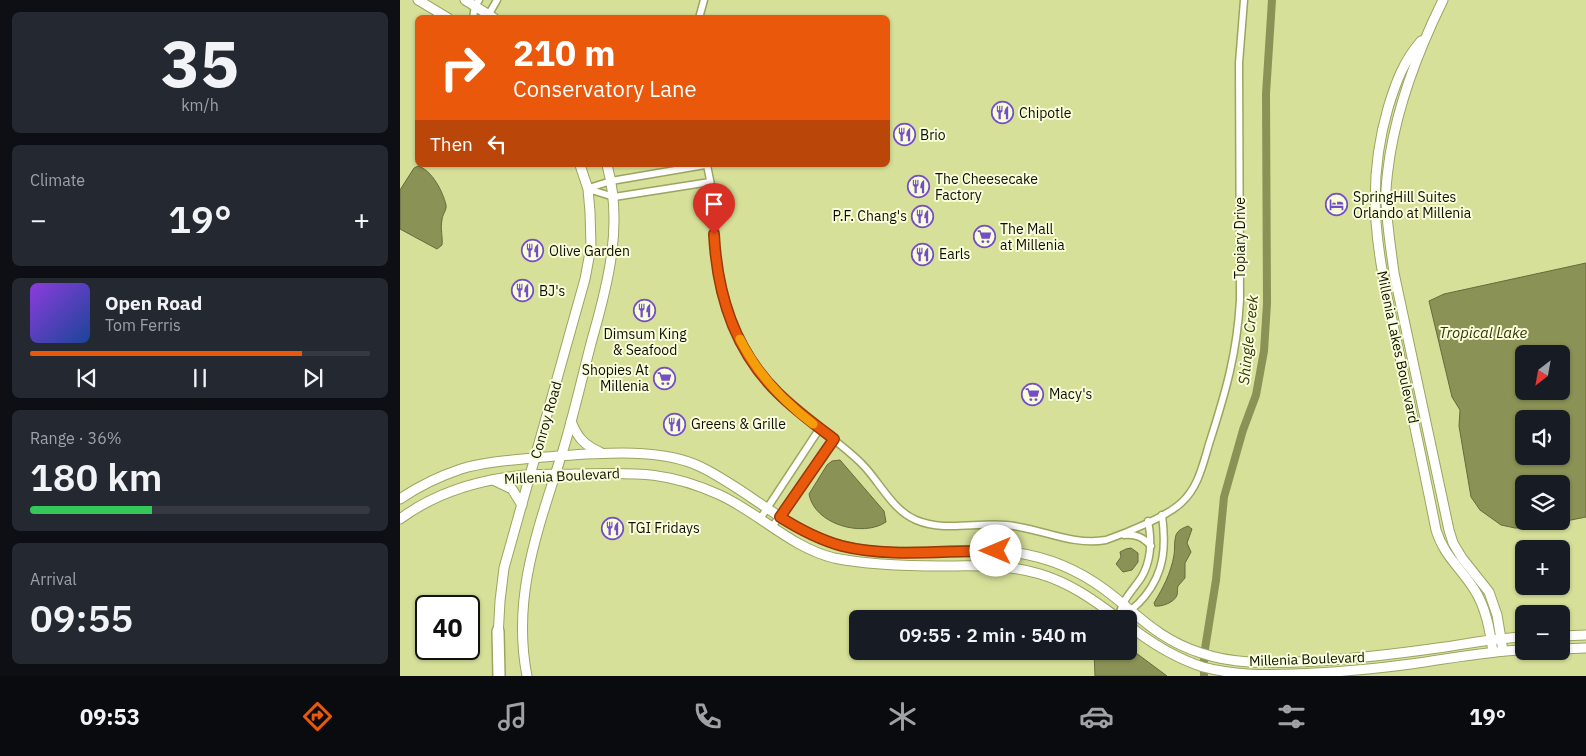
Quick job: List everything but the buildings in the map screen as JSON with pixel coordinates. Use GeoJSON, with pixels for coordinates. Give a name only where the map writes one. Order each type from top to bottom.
{"type":"FeatureCollection","features":[{"type":"Feature","properties":{"kind":"highway"},"geometry":{"type":"LineString","coordinates":[[498,631],[499,676]]}},
{"type":"Feature","properties":{"kind":"street"},"geometry":{"type":"LineString","coordinates":[[418,0],[443,15]]}},
{"type":"Feature","properties":{"kind":"street"},"geometry":{"type":"LineString","coordinates":[[464,0],[477,3],[488,15]]}},
{"type":"Feature","properties":{"kind":"street"},"geometry":{"type":"LineString","coordinates":[[490,15],[497,0]]}},
{"type":"Feature","properties":{"kind":"street"},"geometry":{"type":"LineString","coordinates":[[700,15],[704,0]]}},
{"type":"Feature","properties":{"kind":"street","name":"Topiary Drive"},"geometry":{"type":"LineString","coordinates":[[706,167],[713,199],[715,258],[719,282],[735,329],[754,364],[775,390],[790,404],[864,466],[903,512],[924,523],[940,525],[1006,524],[1086,542],[1106,540],[1162,515],[1182,502],[1196,483],[1221,408],[1234,353],[1240,300],[1239,63],[1244,0]]}},
{"type":"Feature","properties":{"kind":"street","name":"Millenia Lakes Boulevard"},"geometry":{"type":"LineString","coordinates":[[1443,0],[1425,37],[1405,93],[1393,136],[1385,199],[1394,273],[1449,530],[1453,543],[1462,558],[1489,592],[1497,615],[1503,651]]}},
{"type":"Feature","properties":{"kind":"street"},"geometry":{"type":"LineString","coordinates":[[473,15],[477,3]]}},
{"type":"Feature","properties":{"kind":"street","name":"Millenia Lakes Boulevard"},"geometry":{"type":"LineString","coordinates":[[1425,37],[1410,54],[1401,70],[1381,133],[1375,179],[1376,231],[1385,288],[1438,535],[1444,549],[1474,589],[1482,604],[1493,652]]}},
{"type":"Feature","properties":{"kind":"street","name":"Conroy Road"},"geometry":{"type":"LineString","coordinates":[[504,676],[498,631],[504,568],[585,278],[591,247],[588,189],[581,167]]}},
{"type":"Feature","properties":{"kind":"street","name":"Conroy Road"},"geometry":{"type":"LineString","coordinates":[[527,676],[522,631],[527,571],[571,421],[606,289],[612,256],[614,197],[608,167]]}},
{"type":"Feature","properties":{"kind":"street"},"geometry":{"type":"LineString","coordinates":[[588,189],[611,181],[694,167]]}},
{"type":"Feature","properties":{"kind":"street"},"geometry":{"type":"LineString","coordinates":[[588,189],[614,197],[710,182]]}},
{"type":"Feature","properties":{"kind":"street"},"geometry":{"type":"LineString","coordinates":[[571,421],[580,440],[589,448],[604,454]]}},
{"type":"Feature","properties":{"kind":"street"},"geometry":{"type":"LineString","coordinates":[[760,519],[820,428]]}},
{"type":"Feature","properties":{"kind":"street"},"geometry":{"type":"LineString","coordinates":[[772,527],[834,439]]}},
{"type":"Feature","properties":{"kind":"street","name":"Millenia Boulevard"},"geometry":{"type":"LineString","coordinates":[[400,499],[436,479],[462,469],[493,462],[560,456],[631,453],[665,456],[700,466],[803,531],[824,540],[868,550],[996,551],[1034,556],[1059,564],[1098,584],[1129,610]]}},
{"type":"Feature","properties":{"kind":"street","name":"Millenia Boulevard"},"geometry":{"type":"LineString","coordinates":[[400,519],[422,504],[443,494],[467,485],[493,480],[530,475],[637,472],[669,476],[723,496],[805,546],[831,557],[860,563],[1001,566],[1033,572],[1073,587],[1107,610]]}},
{"type":"Feature","properties":{"kind":"street"},"geometry":{"type":"LineString","coordinates":[[493,480],[504,484],[512,490],[522,504]]}},
{"type":"Feature","properties":{"kind":"street"},"geometry":{"type":"LineString","coordinates":[[1133,610],[1154,584],[1162,566],[1165,545],[1162,515]]}},
{"type":"Feature","properties":{"kind":"street"},"geometry":{"type":"LineString","coordinates":[[1121,610],[1122,604],[1146,568],[1151,546],[1148,521]]}},
{"type":"Feature","properties":{"kind":"street","name":"Topiary Drive"},"geometry":{"type":"LineString","coordinates":[[1117,536],[1134,534],[1141,536],[1151,546]]}},
{"type":"Feature","properties":{"kind":"street","name":"Millenia Boulevard"},"geometry":{"type":"LineString","coordinates":[[1137,616],[1162,635],[1192,650],[1219,658],[1250,663],[1316,661],[1397,654],[1515,638]]}},
{"type":"Feature","properties":{"kind":"street","name":"Millenia Boulevard"},"geometry":{"type":"LineString","coordinates":[[1137,631],[1164,650],[1191,662],[1218,670],[1254,675],[1325,672],[1395,666],[1515,650]]}},
{"type":"Feature","properties":{"kind":"street"},"geometry":{"type":"LineString","coordinates":[[1570,636],[1586,635]]}},
{"type":"Feature","properties":{"kind":"street"},"geometry":{"type":"LineString","coordinates":[[1570,649],[1586,648]]}},
{"type":"Feature","properties":{"kind":"water"},"geometry":{"type":"Polygon","coordinates":[[[420,167],[428,172],[440,188],[446,205],[441,223],[442,245],[437,249],[400,229],[400,190],[414,168],[420,167]]]}},
{"type":"Feature","properties":{"kind":"water","name":"Tropical Lake"},"geometry":{"type":"Polygon","coordinates":[[[1586,263],[1586,517],[1570,520],[1570,475],[1515,475],[1515,528],[1501,525],[1480,510],[1471,497],[1459,426],[1460,410],[1452,397],[1429,301],[1444,294],[1586,263]]]}},
{"type":"Feature","properties":{"kind":"water"},"geometry":{"type":"Polygon","coordinates":[[[840,460],[884,511],[886,522],[876,527],[865,529],[852,528],[829,520],[813,504],[809,494],[827,465],[832,461],[840,460]]]}},
{"type":"Feature","properties":{"kind":"water"},"geometry":{"type":"Polygon","coordinates":[[[1188,526],[1192,529],[1187,543],[1191,552],[1185,563],[1185,578],[1178,586],[1177,595],[1174,600],[1165,605],[1155,606],[1154,603],[1171,568],[1176,535],[1179,530],[1188,526]]]}},
{"type":"Feature","properties":{"kind":"water"},"geometry":{"type":"Polygon","coordinates":[[[1131,548],[1138,553],[1138,562],[1132,570],[1123,572],[1116,564],[1121,557],[1120,552],[1131,548]]]}},
{"type":"Feature","properties":{"kind":"water"},"geometry":{"type":"Polygon","coordinates":[[[1137,654],[1167,676],[1095,676],[1094,660],[1137,660],[1137,654]]]}},
{"type":"Feature","properties":{"kind":"waterway","name":"Shingle Creek"},"geometry":{"type":"LineString","coordinates":[[1204,676],[1204,655],[1216,580],[1224,497],[1243,430],[1256,395],[1264,351],[1267,303],[1266,94],[1272,0]]}},
{"type":"Feature","properties":{"kind":"slow traffic"},"geometry":{"type":"LineString","coordinates":[[740,339],[754,364],[775,390],[813,424]]}},
{"type":"Feature","properties":{"kind":"place","name":"Chipotle"},"geometry":{"type":"Point","coordinates":[1003,113]}},
{"type":"Feature","properties":{"kind":"place","name":"Brio"},"geometry":{"type":"Point","coordinates":[904,135]}},
{"type":"Feature","properties":{"kind":"place","name":"The Cheesecake Factory"},"geometry":{"type":"Point","coordinates":[919,187]}},
{"type":"Feature","properties":{"kind":"place","name":"SpringHill Suites Orlando at Millenia"},"geometry":{"type":"Point","coordinates":[1337,205]}},
{"type":"Feature","properties":{"kind":"place","name":"P.F. Chang's"},"geometry":{"type":"Point","coordinates":[923,216]}},
{"type":"Feature","properties":{"kind":"place","name":"The Mall at Millenia"},"geometry":{"type":"Point","coordinates":[984,237]}},
{"type":"Feature","properties":{"kind":"place","name":"Olive Garden"},"geometry":{"type":"Point","coordinates":[533,251]}},
{"type":"Feature","properties":{"kind":"place","name":"Earls"},"geometry":{"type":"Point","coordinates":[923,254]}},
{"type":"Feature","properties":{"kind":"place","name":"BJ's"},"geometry":{"type":"Point","coordinates":[523,291]}},
{"type":"Feature","properties":{"kind":"place","name":"Dimsum King & Seafood"},"geometry":{"type":"Point","coordinates":[645,311]}},
{"type":"Feature","properties":{"kind":"place","name":"Shopies At Millenia"},"geometry":{"type":"Point","coordinates":[665,378]}},
{"type":"Feature","properties":{"kind":"place","name":"Macy's"},"geometry":{"type":"Point","coordinates":[1033,394]}},
{"type":"Feature","properties":{"kind":"place","name":"Greens & Grille"},"geometry":{"type":"Point","coordinates":[675,424]}},
{"type":"Feature","properties":{"kind":"place","name":"TGI Fridays"},"geometry":{"type":"Point","coordinates":[612,528]}},
{"type":"Feature","properties":{"kind":"route"},"geometry":{"type":"LineString","coordinates":[[714,234],[719,282],[729,315],[745,350],[777,392],[805,418],[834,439],[780,517],[803,531],[824,540],[868,550],[996,551]]}}]}
